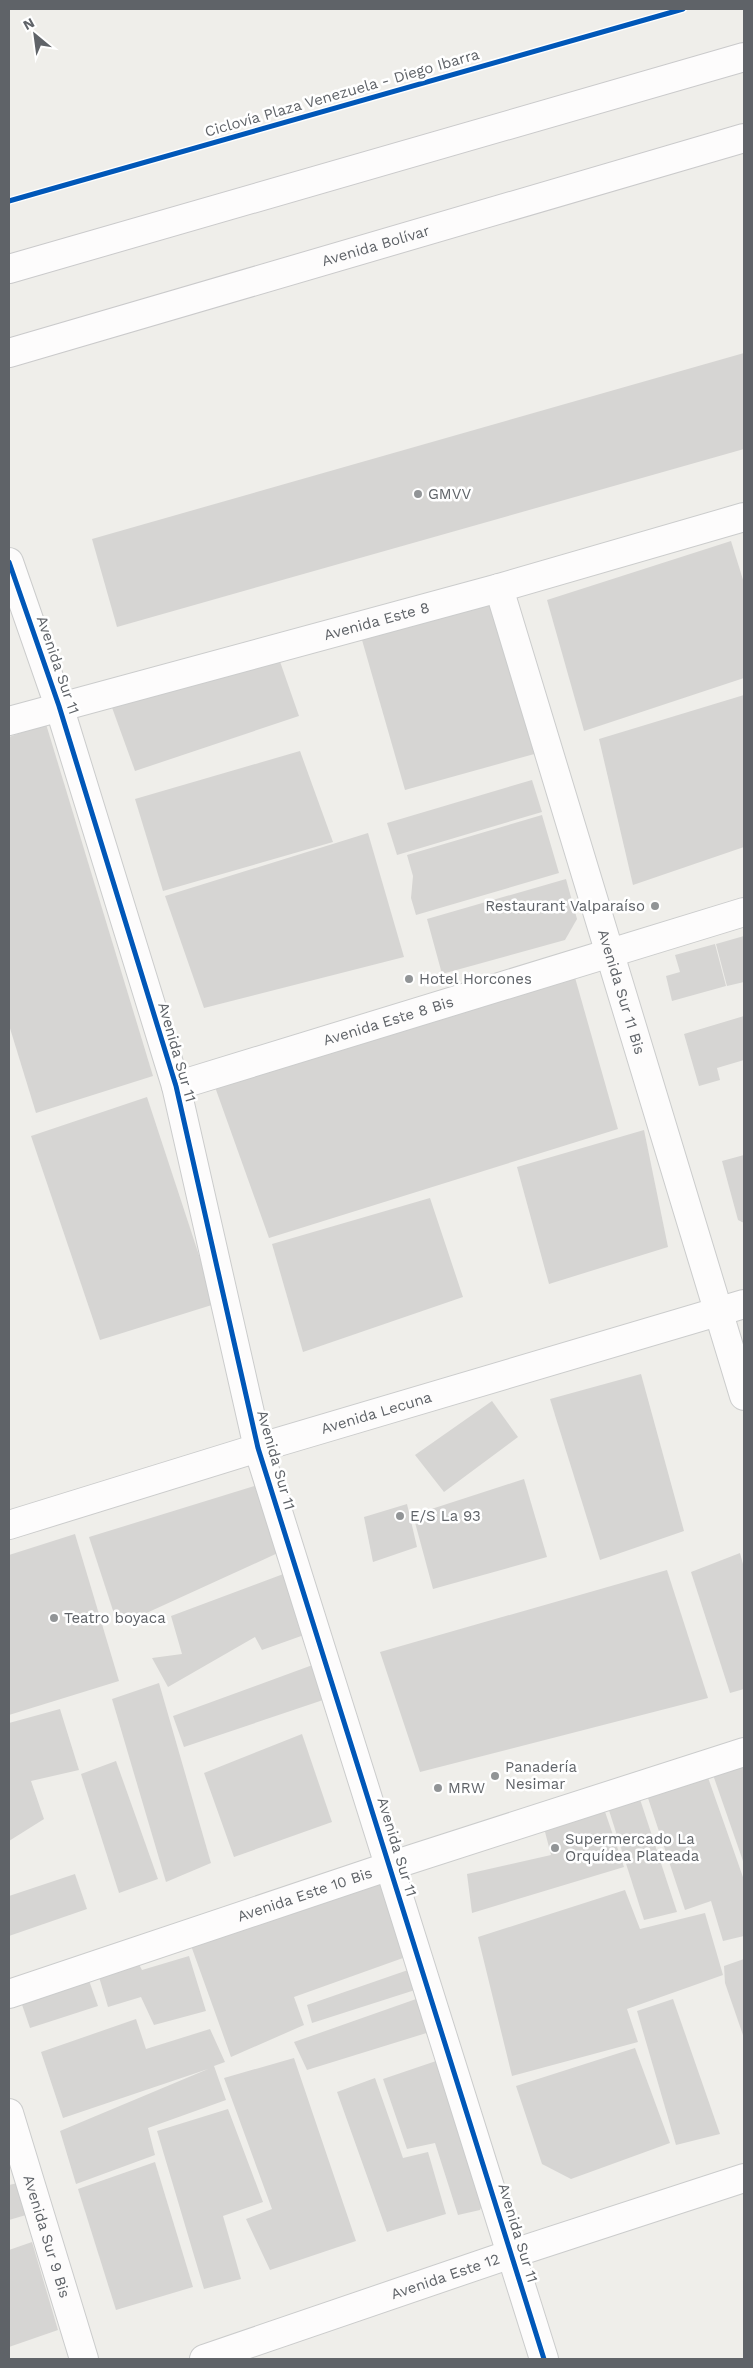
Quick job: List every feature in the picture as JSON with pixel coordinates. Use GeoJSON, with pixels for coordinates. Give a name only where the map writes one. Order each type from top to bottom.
{"type":"FeatureCollection","features":[{"type":"Feature","properties":{"kind":"street"},"geometry":{"type":"LineString","coordinates":[[9,269],[744,57]]}},
{"type":"Feature","properties":{"kind":"street","name":"Avenida Bolívar"},"geometry":{"type":"LineString","coordinates":[[9,354],[744,138]]}},
{"type":"Feature","properties":{"kind":"street","name":"Avenida Este 8"},"geometry":{"type":"LineString","coordinates":[[9,721],[499,588],[744,517]]}},
{"type":"Feature","properties":{"kind":"street","name":"Avenida Sur 11"},"geometry":{"type":"LineString","coordinates":[[9,562],[59,706],[176,1086],[258,1448],[544,2359]]}},
{"type":"Feature","properties":{"kind":"street","name":"Avenida Sur 11 Bis"},"geometry":{"type":"LineString","coordinates":[[499,588],[744,1396]]}},
{"type":"Feature","properties":{"kind":"street","name":"Avenida Este 8 Bis"},"geometry":{"type":"LineString","coordinates":[[176,1086],[744,912]]}},
{"type":"Feature","properties":{"kind":"street","name":"Avenida Lecuna"},"geometry":{"type":"LineString","coordinates":[[9,1525],[258,1448],[744,1304]]}},
{"type":"Feature","properties":{"kind":"street","name":"Avenida Este 10 Bis"},"geometry":{"type":"LineString","coordinates":[[9,1994],[390,1866],[744,1752]]}},
{"type":"Feature","properties":{"kind":"street","name":"Avenida Sur 9 Bis"},"geometry":{"type":"LineString","coordinates":[[9,2113],[84,2359]]}},
{"type":"Feature","properties":{"kind":"street","name":"Avenida Este 12"},"geometry":{"type":"LineString","coordinates":[[204,2359],[511,2254],[744,2178]]}},
{"type":"Feature","properties":{"kind":"building","name":"GMVV"},"geometry":{"type":"Polygon","coordinates":[[[744,353],[744,449],[117,627],[92,539],[744,353]]]}},
{"type":"Feature","properties":{"kind":"building"},"geometry":{"type":"Polygon","coordinates":[[[731,541],[744,583],[744,678],[584,731],[547,600],[731,541]]]}},
{"type":"Feature","properties":{"kind":"building"},"geometry":{"type":"Polygon","coordinates":[[[493,597],[538,753],[405,790],[360,633],[493,597]]]}},
{"type":"Feature","properties":{"kind":"building"},"geometry":{"type":"Polygon","coordinates":[[[277,653],[299,716],[135,771],[110,702],[277,653]]]}},
{"type":"Feature","properties":{"kind":"building"},"geometry":{"type":"Polygon","coordinates":[[[744,695],[744,847],[633,885],[599,739],[744,695]]]}},
{"type":"Feature","properties":{"kind":"building"},"geometry":{"type":"Polygon","coordinates":[[[46,724],[153,1076],[36,1113],[9,1025],[9,737],[46,724]]]}},
{"type":"Feature","properties":{"kind":"building"},"geometry":{"type":"Polygon","coordinates":[[[300,751],[333,842],[163,891],[135,799],[300,751]]]}},
{"type":"Feature","properties":{"kind":"building"},"geometry":{"type":"Polygon","coordinates":[[[532,780],[542,812],[397,855],[387,823],[532,780]]]}},
{"type":"Feature","properties":{"kind":"building"},"geometry":{"type":"Polygon","coordinates":[[[542,815],[559,873],[416,915],[411,898],[413,876],[407,855],[542,815]]]}},
{"type":"Feature","properties":{"kind":"building"},"geometry":{"type":"Polygon","coordinates":[[[368,833],[404,957],[204,1008],[165,896],[368,833]]]}},
{"type":"Feature","properties":{"kind":"building"},"geometry":{"type":"Polygon","coordinates":[[[566,879],[577,919],[565,940],[442,974],[427,919],[566,879]]]}},
{"type":"Feature","properties":{"kind":"building"},"geometry":{"type":"Polygon","coordinates":[[[744,936],[744,982],[727,986],[716,944],[744,936]]]}},
{"type":"Feature","properties":{"kind":"building"},"geometry":{"type":"Polygon","coordinates":[[[715,944],[726,986],[672,1001],[666,976],[680,972],[675,955],[715,944]]]}},
{"type":"Feature","properties":{"kind":"building"},"geometry":{"type":"Polygon","coordinates":[[[574,974],[618,1129],[269,1238],[215,1087],[574,974]]]}},
{"type":"Feature","properties":{"kind":"building"},"geometry":{"type":"Polygon","coordinates":[[[744,1016],[744,1060],[717,1068],[720,1080],[699,1086],[684,1034],[744,1016]]]}},
{"type":"Feature","properties":{"kind":"building"},"geometry":{"type":"Polygon","coordinates":[[[147,1097],[215,1304],[100,1340],[31,1136],[147,1097]]]}},
{"type":"Feature","properties":{"kind":"building"},"geometry":{"type":"Polygon","coordinates":[[[644,1130],[668,1247],[549,1284],[517,1167],[644,1130]]]}},
{"type":"Feature","properties":{"kind":"building"},"geometry":{"type":"Polygon","coordinates":[[[744,1155],[744,1223],[738,1220],[722,1161],[744,1155]]]}},
{"type":"Feature","properties":{"kind":"building"},"geometry":{"type":"Polygon","coordinates":[[[430,1198],[463,1297],[303,1352],[272,1244],[430,1198]]]}},
{"type":"Feature","properties":{"kind":"building"},"geometry":{"type":"Polygon","coordinates":[[[641,1374],[684,1531],[600,1560],[550,1399],[641,1374]]]}},
{"type":"Feature","properties":{"kind":"building"},"geometry":{"type":"Polygon","coordinates":[[[492,1401],[518,1437],[444,1492],[415,1455],[492,1401]]]}},
{"type":"Feature","properties":{"kind":"building"},"geometry":{"type":"Polygon","coordinates":[[[524,1479],[547,1557],[433,1589],[413,1515],[524,1479]]]}},
{"type":"Feature","properties":{"kind":"building"},"geometry":{"type":"Polygon","coordinates":[[[258,1485],[280,1552],[118,1626],[89,1537],[258,1485]]]}},
{"type":"Feature","properties":{"kind":"building"},"geometry":{"type":"Polygon","coordinates":[[[407,1504],[417,1547],[373,1562],[364,1517],[407,1504]]]}},
{"type":"Feature","properties":{"kind":"building","name":"Teatro boyaca"},"geometry":{"type":"Polygon","coordinates":[[[75,1534],[119,1681],[9,1715],[9,1555],[75,1534]]]}},
{"type":"Feature","properties":{"kind":"building"},"geometry":{"type":"Polygon","coordinates":[[[740,1553],[744,1568],[744,1689],[730,1693],[691,1572],[740,1553]]]}},
{"type":"Feature","properties":{"kind":"building"},"geometry":{"type":"Polygon","coordinates":[[[667,1570],[708,1698],[420,1772],[380,1652],[667,1570]]]}},
{"type":"Feature","properties":{"kind":"building"},"geometry":{"type":"Polygon","coordinates":[[[286,1573],[304,1635],[262,1650],[255,1637],[168,1687],[152,1658],[182,1654],[171,1616],[286,1573]]]}},
{"type":"Feature","properties":{"kind":"building"},"geometry":{"type":"Polygon","coordinates":[[[318,1663],[329,1698],[184,1747],[173,1716],[318,1663]]]}},
{"type":"Feature","properties":{"kind":"building"},"geometry":{"type":"Polygon","coordinates":[[[159,1683],[211,1863],[166,1882],[112,1699],[159,1683]]]}},
{"type":"Feature","properties":{"kind":"building"},"geometry":{"type":"Polygon","coordinates":[[[60,1709],[79,1770],[31,1781],[44,1819],[9,1841],[9,1723],[60,1709]]]}},
{"type":"Feature","properties":{"kind":"building"},"geometry":{"type":"Polygon","coordinates":[[[302,1734],[332,1822],[234,1857],[204,1773],[302,1734]]]}},
{"type":"Feature","properties":{"kind":"building"},"geometry":{"type":"Polygon","coordinates":[[[744,1760],[744,1864],[711,1769],[744,1760]]]}},
{"type":"Feature","properties":{"kind":"building"},"geometry":{"type":"Polygon","coordinates":[[[116,1761],[158,1879],[119,1893],[81,1774],[116,1761]]]}},
{"type":"Feature","properties":{"kind":"building"},"geometry":{"type":"Polygon","coordinates":[[[705,1769],[744,1880],[744,1936],[723,1941],[711,1901],[685,1910],[645,1789],[705,1769]]]}},
{"type":"Feature","properties":{"kind":"building"},"geometry":{"type":"Polygon","coordinates":[[[637,1790],[677,1912],[644,1920],[606,1801],[637,1790]]]}},
{"type":"Feature","properties":{"kind":"building"},"geometry":{"type":"Polygon","coordinates":[[[602,1803],[624,1867],[472,1913],[467,1874],[551,1855],[543,1824],[602,1803]]]}},
{"type":"Feature","properties":{"kind":"building"},"geometry":{"type":"Polygon","coordinates":[[[75,1874],[87,1909],[9,1936],[9,1896],[75,1874]]]}},
{"type":"Feature","properties":{"kind":"building"},"geometry":{"type":"Polygon","coordinates":[[[381,1878],[403,1958],[294,1997],[304,2025],[231,2057],[189,1940],[381,1878]]]}},
{"type":"Feature","properties":{"kind":"building"},"geometry":{"type":"Polygon","coordinates":[[[625,1890],[640,1929],[705,1913],[723,1975],[627,2009],[638,2042],[512,2076],[478,1937],[625,1890]]]}},
{"type":"Feature","properties":{"kind":"building"},"geometry":{"type":"Polygon","coordinates":[[[189,1956],[206,2011],[154,2025],[141,1997],[108,2007],[99,1977],[135,1957],[142,1970],[189,1956]]]}},
{"type":"Feature","properties":{"kind":"building"},"geometry":{"type":"Polygon","coordinates":[[[744,1959],[744,2038],[725,1983],[724,1966],[744,1959]]]}},
{"type":"Feature","properties":{"kind":"building"},"geometry":{"type":"Polygon","coordinates":[[[408,1970],[415,1990],[312,2023],[307,2005],[408,1970]]]}},
{"type":"Feature","properties":{"kind":"building"},"geometry":{"type":"Polygon","coordinates":[[[86,1972],[98,2006],[30,2028],[19,1996],[86,1972]]]}},
{"type":"Feature","properties":{"kind":"building"},"geometry":{"type":"Polygon","coordinates":[[[419,1998],[433,2031],[307,2070],[294,2042],[419,1998]]]}},
{"type":"Feature","properties":{"kind":"building"},"geometry":{"type":"Polygon","coordinates":[[[673,1999],[720,2134],[676,2145],[637,2011],[673,1999]]]}},
{"type":"Feature","properties":{"kind":"building"},"geometry":{"type":"Polygon","coordinates":[[[136,2019],[146,2049],[210,2029],[225,2062],[214,2066],[226,2100],[148,2128],[155,2155],[76,2184],[60,2131],[208,2069],[63,2118],[41,2052],[136,2019]]]}},
{"type":"Feature","properties":{"kind":"building"},"geometry":{"type":"Polygon","coordinates":[[[635,2048],[670,2143],[571,2179],[542,2164],[516,2086],[635,2048]]]}},
{"type":"Feature","properties":{"kind":"building"},"geometry":{"type":"Polygon","coordinates":[[[294,2058],[356,2241],[270,2270],[246,2219],[272,2209],[224,2078],[294,2058]]]}},
{"type":"Feature","properties":{"kind":"building"},"geometry":{"type":"Polygon","coordinates":[[[442,2059],[485,2197],[480,2210],[458,2215],[435,2143],[407,2149],[383,2079],[442,2059]]]}},
{"type":"Feature","properties":{"kind":"building"},"geometry":{"type":"Polygon","coordinates":[[[375,2078],[403,2158],[428,2152],[446,2214],[387,2232],[337,2092],[375,2078]]]}},
{"type":"Feature","properties":{"kind":"building"},"geometry":{"type":"Polygon","coordinates":[[[228,2109],[263,2202],[223,2216],[241,2279],[204,2289],[157,2131],[228,2109]]]}},
{"type":"Feature","properties":{"kind":"building"},"geometry":{"type":"Polygon","coordinates":[[[155,2162],[193,2287],[116,2310],[78,2189],[155,2162]]]}},
{"type":"Feature","properties":{"kind":"building"},"geometry":{"type":"Polygon","coordinates":[[[18,2183],[26,2215],[9,2220],[9,2185],[18,2183]]]}},
{"type":"Feature","properties":{"kind":"building"},"geometry":{"type":"Polygon","coordinates":[[[32,2242],[58,2330],[9,2347],[9,2250],[32,2242]]]}},
{"type":"Feature","properties":{"kind":"cycle path","name":"Ciclovía Plaza Venezuela - Diego Ibarra"},"geometry":{"type":"LineString","coordinates":[[9,201],[683,9]]}},
{"type":"Feature","properties":{"kind":"cycle path"},"geometry":{"type":"LineString","coordinates":[[9,562],[59,706],[176,1086],[258,1448],[544,2359]]}},
{"type":"Feature","properties":{"kind":"place","name":"GMVV"},"geometry":{"type":"Point","coordinates":[418,494]}},
{"type":"Feature","properties":{"kind":"place","name":"Restaurant Valparaíso"},"geometry":{"type":"Point","coordinates":[655,906]}},
{"type":"Feature","properties":{"kind":"place","name":"Hotel Horcones"},"geometry":{"type":"Point","coordinates":[409,979]}},
{"type":"Feature","properties":{"kind":"place","name":"E/S La 93"},"geometry":{"type":"Point","coordinates":[400,1516]}},
{"type":"Feature","properties":{"kind":"place","name":"Teatro boyaca"},"geometry":{"type":"Point","coordinates":[54,1618]}},
{"type":"Feature","properties":{"kind":"place","name":"Panadería Nesimar"},"geometry":{"type":"Point","coordinates":[495,1776]}},
{"type":"Feature","properties":{"kind":"place","name":"MRW"},"geometry":{"type":"Point","coordinates":[438,1788]}},
{"type":"Feature","properties":{"kind":"place","name":"Supermercado La Orquídea Plateada"},"geometry":{"type":"Point","coordinates":[555,1848]}}]}
